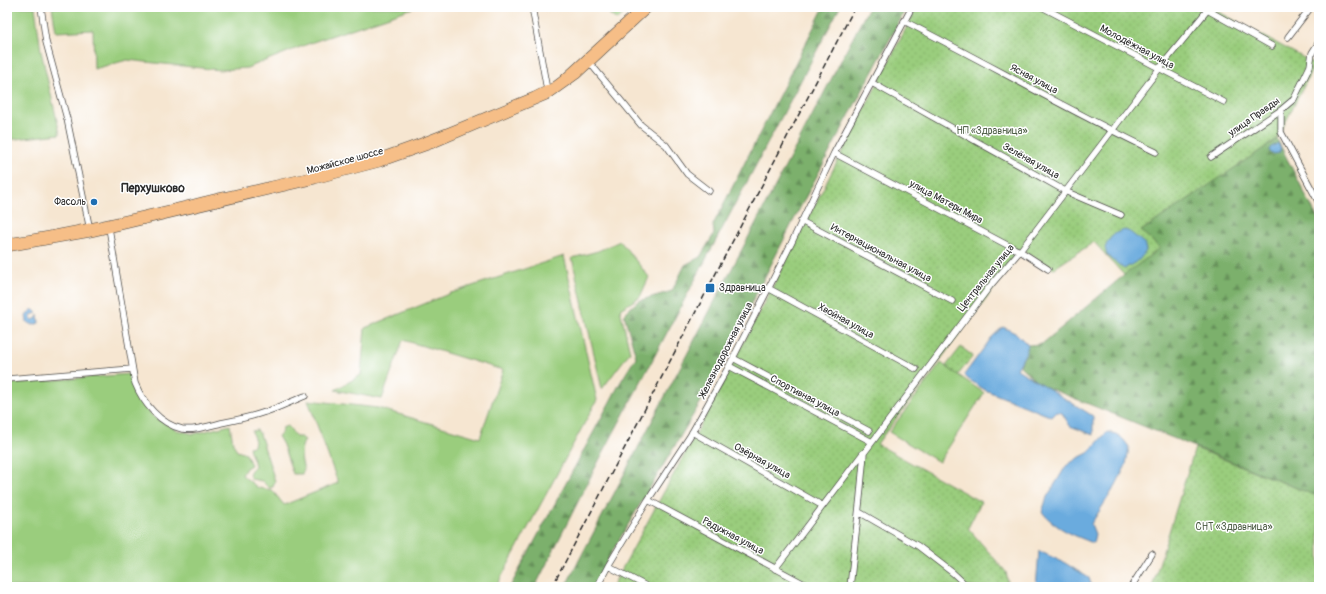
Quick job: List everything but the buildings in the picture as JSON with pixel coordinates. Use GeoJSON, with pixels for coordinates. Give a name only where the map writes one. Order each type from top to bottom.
{"type":"FeatureCollection","features":[{"type":"Feature","properties":{"kind":"main road","name":"Можайское шоссе"},"geometry":{"type":"LineString","coordinates":[[7,248],[90,230],[351,165],[399,151],[547,90],[562,80],[642,7]]}},
{"type":"Feature","properties":{"kind":"main road","name":"Можайское шоссе"},"geometry":{"type":"LineString","coordinates":[[7,242],[109,228],[360,169],[400,156],[549,95],[566,84],[650,7]]}},
{"type":"Feature","properties":{"kind":"street"},"geometry":{"type":"LineString","coordinates":[[42,7],[46,42],[67,119],[90,230]]}},
{"type":"Feature","properties":{"kind":"street"},"geometry":{"type":"LineString","coordinates":[[532,7],[547,90]]}},
{"type":"Feature","properties":{"kind":"street","name":"Железнодорожная улица"},"geometry":{"type":"LineString","coordinates":[[597,587],[648,500],[692,432],[729,366],[791,244],[834,153],[912,7]]}},
{"type":"Feature","properties":{"kind":"street","name":"Молодёжная улица"},"geometry":{"type":"LineString","coordinates":[[1042,7],[1224,102]]}},
{"type":"Feature","properties":{"kind":"street"},"geometry":{"type":"LineString","coordinates":[[1288,37],[1311,7]]}},
{"type":"Feature","properties":{"kind":"street"},"geometry":{"type":"LineString","coordinates":[[1206,8],[1272,46]]}},
{"type":"Feature","properties":{"kind":"street","name":"Центральная улица"},"geometry":{"type":"LineString","coordinates":[[775,569],[986,292],[1067,192],[1206,8]]}},
{"type":"Feature","properties":{"kind":"street","name":"Ясная улица"},"geometry":{"type":"LineString","coordinates":[[904,21],[1112,131],[1156,152]]}},
{"type":"Feature","properties":{"kind":"street","name":"улица Правды"},"geometry":{"type":"LineString","coordinates":[[1211,158],[1282,110],[1294,99],[1310,66],[1312,53],[1318,46]]}},
{"type":"Feature","properties":{"kind":"street"},"geometry":{"type":"LineString","coordinates":[[590,62],[641,125],[666,145],[687,174],[709,191]]}},
{"type":"Feature","properties":{"kind":"street","name":"Зелёная улица"},"geometry":{"type":"LineString","coordinates":[[872,83],[1067,192],[1122,215]]}},
{"type":"Feature","properties":{"kind":"street"},"geometry":{"type":"LineString","coordinates":[[1282,110],[1280,132],[1319,203]]}},
{"type":"Feature","properties":{"kind":"street","name":"улица Матери Мира"},"geometry":{"type":"LineString","coordinates":[[834,153],[1020,251],[1048,269]]}},
{"type":"Feature","properties":{"kind":"street","name":"Интернациональная улица"},"geometry":{"type":"LineString","coordinates":[[801,221],[952,301]]}},
{"type":"Feature","properties":{"kind":"street"},"geometry":{"type":"LineString","coordinates":[[109,228],[117,268],[132,369],[140,394],[147,404],[164,421],[190,430],[265,412],[305,396]]}},
{"type":"Feature","properties":{"kind":"street","name":"Хвойная улица"},"geometry":{"type":"LineString","coordinates":[[768,288],[916,369]]}},
{"type":"Feature","properties":{"kind":"street"},"geometry":{"type":"LineString","coordinates":[[733,358],[869,431]]}},
{"type":"Feature","properties":{"kind":"street","name":"Спортивная улица"},"geometry":{"type":"LineString","coordinates":[[729,366],[872,442]]}},
{"type":"Feature","properties":{"kind":"street"},"geometry":{"type":"LineString","coordinates":[[7,379],[132,369]]}},
{"type":"Feature","properties":{"kind":"street","name":"Озёрная улица"},"geometry":{"type":"LineString","coordinates":[[692,432],[823,506]]}},
{"type":"Feature","properties":{"kind":"street"},"geometry":{"type":"LineString","coordinates":[[850,587],[864,453]]}},
{"type":"Feature","properties":{"kind":"street","name":"Радужная улица"},"geometry":{"type":"LineString","coordinates":[[648,500],[810,587]]}},
{"type":"Feature","properties":{"kind":"street"},"geometry":{"type":"LineString","coordinates":[[859,512],[918,546],[953,573],[968,587]]}},
{"type":"Feature","properties":{"kind":"street"},"geometry":{"type":"LineString","coordinates":[[1131,587],[1152,554]]}},
{"type":"Feature","properties":{"kind":"street"},"geometry":{"type":"LineString","coordinates":[[608,566],[648,587]]}},
{"type":"Feature","properties":{"kind":"green space"},"geometry":{"type":"Polygon","coordinates":[[[7,7],[35,7],[41,51],[60,134],[7,140],[7,7]]]}},
{"type":"Feature","properties":{"kind":"green space"},"geometry":{"type":"Polygon","coordinates":[[[52,7],[416,7],[313,42],[247,68],[220,70],[127,60],[94,69],[93,30],[56,32],[52,7]]]}},
{"type":"Feature","properties":{"kind":"green space"},"geometry":{"type":"Polygon","coordinates":[[[607,7],[631,7],[617,20],[610,15],[607,7]]]}},
{"type":"Feature","properties":{"kind":"green space"},"geometry":{"type":"Polygon","coordinates":[[[824,7],[840,7],[594,470],[535,587],[510,587],[620,383],[636,357],[624,314],[638,301],[672,291],[685,265],[700,257],[714,234],[713,225],[824,7]]]}},
{"type":"Feature","properties":{"kind":"green space"},"geometry":{"type":"Polygon","coordinates":[[[869,7],[907,7],[802,204],[702,400],[609,557],[593,587],[565,587],[869,7]]]}},
{"type":"Feature","properties":{"kind":"green space","name":"НП «Здравница»"},"geometry":{"type":"Polygon","coordinates":[[[917,7],[1210,7],[1315,64],[1277,139],[1141,231],[1160,248],[1124,275],[1094,242],[1053,269],[1023,250],[877,444],[981,502],[968,528],[1006,572],[1009,587],[612,587],[712,404],[917,7]]]}},
{"type":"Feature","properties":{"kind":"green space"},"geometry":{"type":"Polygon","coordinates":[[[1277,139],[1319,221],[1319,497],[1039,384],[1020,366],[1028,345],[1042,344],[1124,275],[1160,248],[1141,231],[1277,139]]]}},
{"type":"Feature","properties":{"kind":"green space"},"geometry":{"type":"Polygon","coordinates":[[[620,241],[649,277],[640,297],[620,309],[630,352],[602,389],[572,258],[598,251],[620,241]]]}},
{"type":"Feature","properties":{"kind":"green space"},"geometry":{"type":"Polygon","coordinates":[[[564,256],[597,400],[496,587],[7,587],[7,384],[129,374],[139,402],[154,417],[177,430],[194,434],[230,425],[233,443],[237,451],[246,454],[251,465],[246,468],[242,475],[258,488],[272,490],[284,505],[338,483],[308,400],[378,408],[480,438],[503,370],[403,340],[382,399],[335,390],[361,375],[365,328],[451,293],[564,256]]]}},
{"type":"Feature","properties":{"kind":"green space"},"geometry":{"type":"Polygon","coordinates":[[[961,347],[973,356],[958,375],[946,366],[961,347]]]}},
{"type":"Feature","properties":{"kind":"green space"},"geometry":{"type":"Polygon","coordinates":[[[941,363],[984,393],[939,462],[889,432],[941,363]]]}},
{"type":"Feature","properties":{"kind":"green space"},"geometry":{"type":"Polygon","coordinates":[[[287,426],[296,437],[301,437],[305,440],[301,451],[304,470],[302,474],[293,474],[283,445],[278,436],[281,433],[282,428],[287,426]]]}},
{"type":"Feature","properties":{"kind":"green space"},"geometry":{"type":"Polygon","coordinates":[[[257,430],[260,434],[275,481],[273,487],[269,488],[262,481],[251,479],[249,474],[255,466],[249,447],[254,446],[255,441],[252,431],[257,430]]]}},
{"type":"Feature","properties":{"kind":"green space","name":"СНТ «Здравница»"},"geometry":{"type":"Polygon","coordinates":[[[1195,448],[1319,497],[1319,587],[1152,587],[1195,448]]]}},
{"type":"Feature","properties":{"kind":"water"},"geometry":{"type":"Polygon","coordinates":[[[1278,143],[1281,149],[1279,153],[1274,154],[1269,151],[1270,148],[1278,143]]]}},
{"type":"Feature","properties":{"kind":"water"},"geometry":{"type":"Polygon","coordinates":[[[1125,230],[1130,232],[1145,244],[1146,251],[1139,260],[1124,269],[1107,255],[1105,248],[1112,236],[1125,230]]]}},
{"type":"Feature","properties":{"kind":"water"},"geometry":{"type":"Polygon","coordinates":[[[31,310],[34,310],[37,313],[31,315],[31,319],[33,320],[37,318],[38,315],[39,323],[33,325],[27,322],[26,316],[31,310]]]}},
{"type":"Feature","properties":{"kind":"water"},"geometry":{"type":"Polygon","coordinates":[[[1003,327],[1017,334],[1028,345],[1017,369],[1093,416],[1093,435],[1070,426],[1062,413],[1057,412],[1052,417],[985,390],[964,375],[992,337],[1003,327]]]}},
{"type":"Feature","properties":{"kind":"water"},"geometry":{"type":"Polygon","coordinates":[[[1107,432],[1120,436],[1129,447],[1126,465],[1116,485],[1091,524],[1095,534],[1093,543],[1059,527],[1042,512],[1047,497],[1066,466],[1088,453],[1107,432]]]}},
{"type":"Feature","properties":{"kind":"water"},"geometry":{"type":"Polygon","coordinates":[[[1039,551],[1065,563],[1089,578],[1092,587],[1036,587],[1039,551]]]}},
{"type":"Feature","properties":{"kind":"railway"},"geometry":{"type":"LineString","coordinates":[[552,587],[855,7]]}},
{"type":"Feature","properties":{"kind":"place","name":"Фасоль"},"geometry":{"type":"Point","coordinates":[94,202]}},
{"type":"Feature","properties":{"kind":"place","name":"Здравница"},"geometry":{"type":"Point","coordinates":[710,288]}},
{"type":"Feature","properties":{"kind":"district","name":"Перхушково"},"geometry":{"type":"Point","coordinates":[153,188]}}]}
